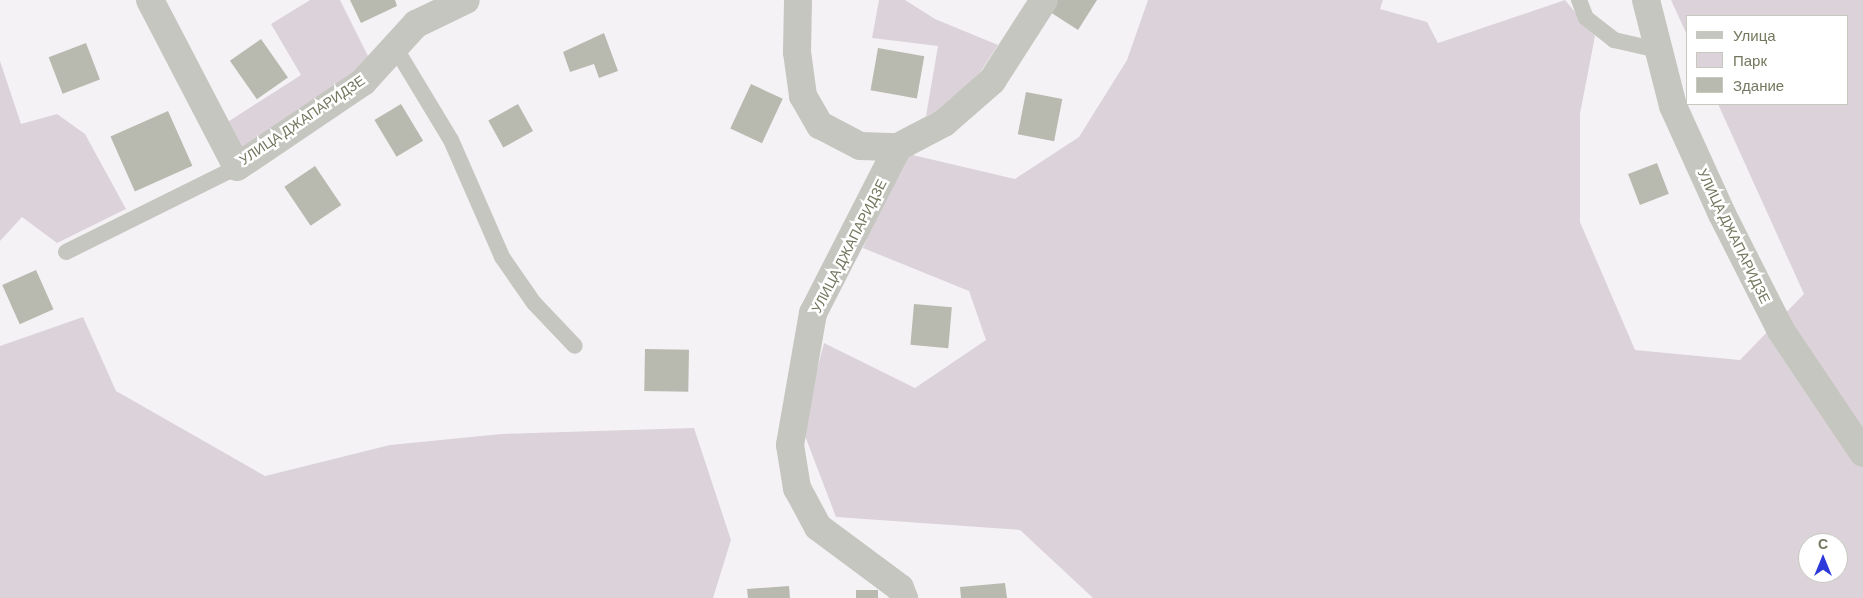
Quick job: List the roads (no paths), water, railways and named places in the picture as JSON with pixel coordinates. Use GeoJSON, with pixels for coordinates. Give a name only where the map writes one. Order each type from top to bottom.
{"type":"FeatureCollection","features":[{"type":"Feature","properties":{"kind":"street","name":"УЛИЦА ДЖАПАРИДЗЕ"},"geometry":{"type":"LineString","coordinates":[[150,0],[237,167],[363,82],[393,44],[416,24],[466,0]]}},
{"type":"Feature","properties":{"kind":"street"},"geometry":{"type":"LineString","coordinates":[[798,0],[797,52],[803,96],[820,126],[860,146],[898,147],[944,123],[992,81],[1044,0]]}},
{"type":"Feature","properties":{"kind":"street","name":"УЛИЦА ДЖАПАРИДЗЕ"},"geometry":{"type":"LineString","coordinates":[[1646,0],[1673,106],[1731,232],[1780,329],[1863,453]]}},
{"type":"Feature","properties":{"kind":"street","name":"УЛИЦА ДЖАПАРИДЗЕ"},"geometry":{"type":"LineString","coordinates":[[898,147],[814,313],[790,445],[797,488],[818,527],[900,588],[904,598]]}},
{"type":"Feature","properties":{"kind":"lane"},"geometry":{"type":"LineString","coordinates":[[1578,0],[1586,18],[1614,40],[1658,50]]}},
{"type":"Feature","properties":{"kind":"lane"},"geometry":{"type":"LineString","coordinates":[[393,44],[451,140],[502,257],[534,303],[575,346]]}},
{"type":"Feature","properties":{"kind":"lane"},"geometry":{"type":"LineString","coordinates":[[66,252],[237,167]]}}]}
